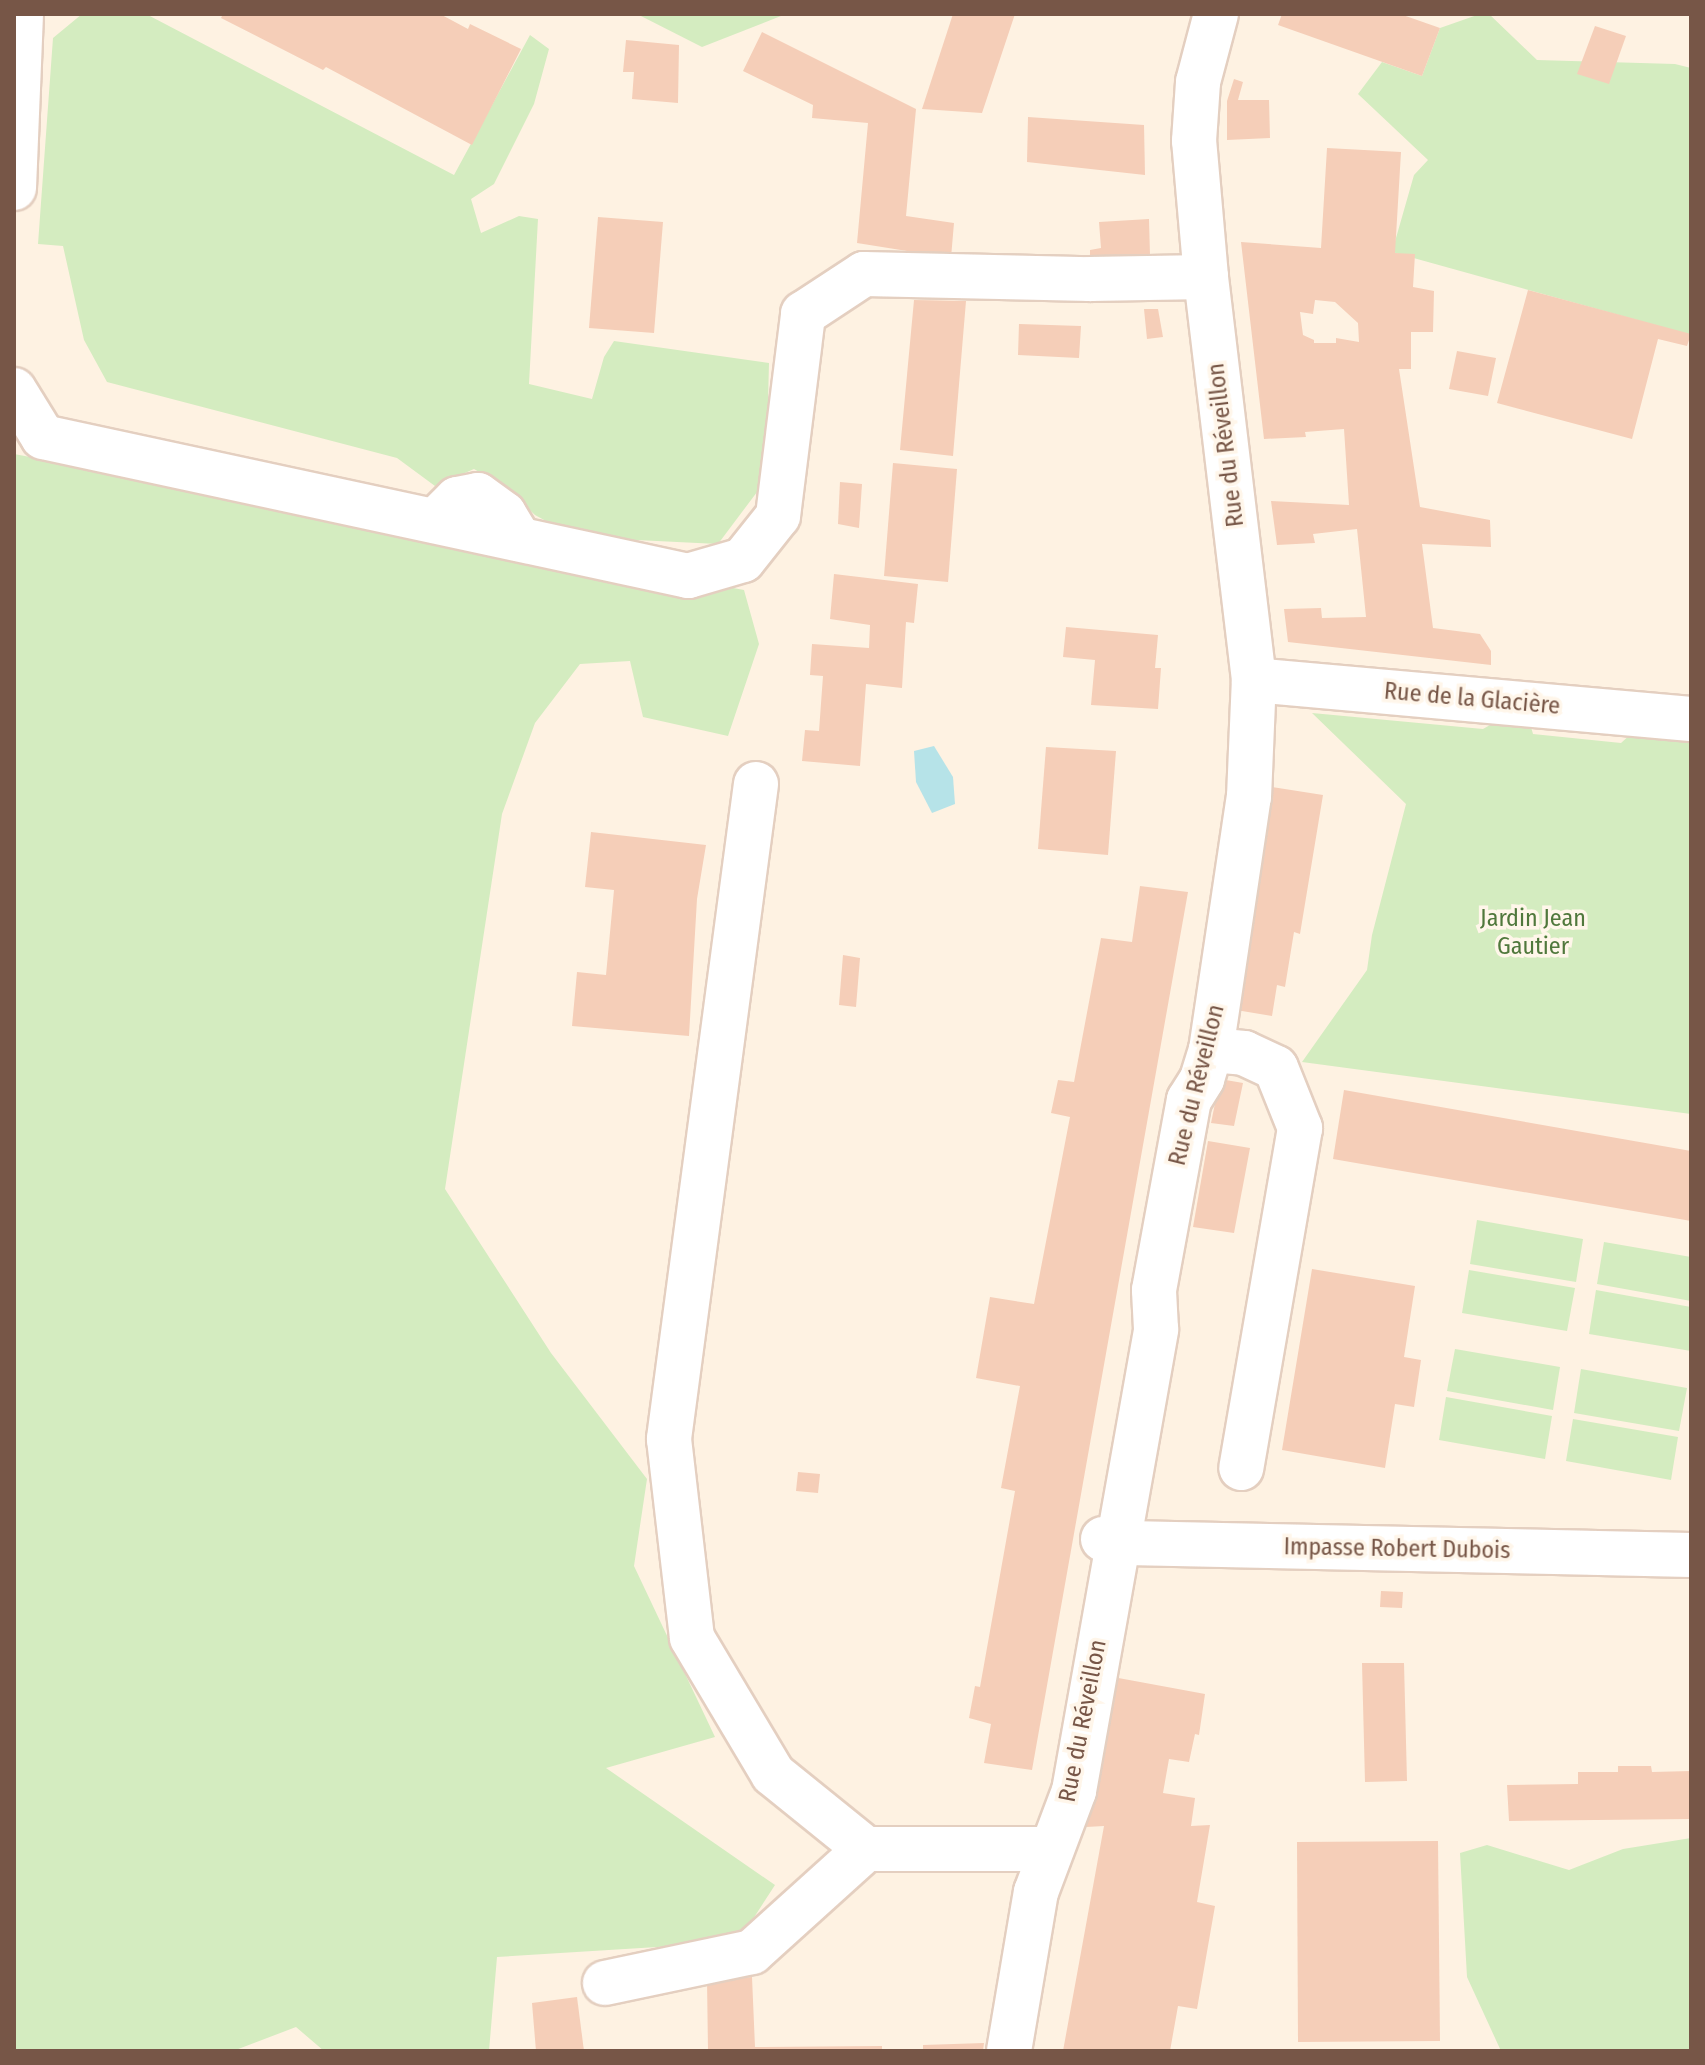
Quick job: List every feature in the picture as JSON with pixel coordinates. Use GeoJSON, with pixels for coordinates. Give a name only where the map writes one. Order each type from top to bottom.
{"type":"FeatureCollection","features":[{"type":"Feature","properties":{"kind":"street"},"geometry":{"type":"LineString","coordinates":[[14,188],[21,14]]}},
{"type":"Feature","properties":{"kind":"street","name":"Rue du Réveillon"},"geometry":{"type":"LineString","coordinates":[[1009,2051],[1036,1892],[1074,1791],[1110,1540],[1156,1329],[1154,1290],[1189,1100],[1202,1079],[1211,1050],[1249,797],[1254,680],[1206,277],[1194,141],[1198,82],[1216,14]]}},
{"type":"Feature","properties":{"kind":"street"},"geometry":{"type":"LineString","coordinates":[[14,390],[43,437],[688,576],[743,560],[778,516],[803,314],[864,274],[1090,279],[1206,277]]}},
{"type":"Feature","properties":{"kind":"street","name":"Rue de la Glacière"},"geometry":{"type":"LineString","coordinates":[[1254,680],[1691,719]]}},
{"type":"Feature","properties":{"kind":"street"},"geometry":{"type":"LineString","coordinates":[[756,784],[669,1439],[692,1638],[773,1774],[866,1849],[1051,1849]]}},
{"type":"Feature","properties":{"kind":"street"},"geometry":{"type":"LineString","coordinates":[[1211,1050],[1244,1053],[1276,1068],[1300,1128],[1241,1468]]}},
{"type":"Feature","properties":{"kind":"street","name":"Impasse Robert Dubois"},"geometry":{"type":"LineString","coordinates":[[1110,1540],[1691,1555]]}},
{"type":"Feature","properties":{"kind":"street"},"geometry":{"type":"LineString","coordinates":[[605,1983],[752,1952],[866,1849]]}},
{"type":"Feature","properties":{"kind":"green space"},"geometry":{"type":"Polygon","coordinates":[[[82,14],[146,14],[454,175],[530,35],[549,49],[534,104],[494,184],[471,199],[481,233],[519,216],[538,219],[529,384],[592,399],[604,357],[614,341],[769,363],[766,480],[718,544],[575,537],[535,515],[505,487],[474,469],[435,486],[397,458],[107,382],[84,340],[63,246],[38,244],[53,38],[82,14]]]}},
{"type":"Feature","properties":{"kind":"green space"},"geometry":{"type":"Polygon","coordinates":[[[637,14],[786,14],[702,47],[637,14]]]}},
{"type":"Feature","properties":{"kind":"green space"},"geometry":{"type":"Polygon","coordinates":[[[1480,14],[1489,14],[1537,60],[1675,64],[1691,68],[1691,335],[1392,252],[1414,175],[1428,160],[1358,94],[1382,62],[1422,76],[1440,28],[1480,14]]]}},
{"type":"Feature","properties":{"kind":"green space"},"geometry":{"type":"Polygon","coordinates":[[[14,454],[744,590],[759,644],[728,736],[643,717],[630,661],[580,664],[535,723],[502,814],[445,1189],[551,1353],[647,1479],[634,1566],[715,1737],[606,1768],[775,1885],[738,1942],[497,1957],[489,2051],[324,2051],[296,2027],[233,2051],[14,2051],[14,454]]]}},
{"type":"Feature","properties":{"kind":"green space","name":"Jardin Jean Gautier"},"geometry":{"type":"Polygon","coordinates":[[[1312,713],[1483,729],[1497,721],[1531,727],[1533,734],[1621,743],[1642,724],[1691,727],[1691,1114],[1302,1062],[1367,970],[1372,935],[1406,804],[1312,713]]]}},
{"type":"Feature","properties":{"kind":"green space"},"geometry":{"type":"Polygon","coordinates":[[[1477,1220],[1583,1239],[1576,1282],[1470,1264],[1477,1220]]]}},
{"type":"Feature","properties":{"kind":"green space"},"geometry":{"type":"Polygon","coordinates":[[[1604,1242],[1691,1257],[1691,1301],[1597,1284],[1604,1242]]]}},
{"type":"Feature","properties":{"kind":"green space"},"geometry":{"type":"Polygon","coordinates":[[[1469,1270],[1575,1288],[1567,1331],[1462,1313],[1469,1270]]]}},
{"type":"Feature","properties":{"kind":"green space"},"geometry":{"type":"Polygon","coordinates":[[[1596,1290],[1691,1307],[1691,1351],[1589,1334],[1596,1290]]]}},
{"type":"Feature","properties":{"kind":"green space"},"geometry":{"type":"Polygon","coordinates":[[[1455,1349],[1560,1367],[1553,1410],[1447,1391],[1455,1349]]]}},
{"type":"Feature","properties":{"kind":"green space"},"geometry":{"type":"Polygon","coordinates":[[[1581,1369],[1687,1388],[1679,1431],[1574,1413],[1581,1369]]]}},
{"type":"Feature","properties":{"kind":"green space"},"geometry":{"type":"Polygon","coordinates":[[[1446,1397],[1552,1416],[1545,1459],[1439,1440],[1446,1397]]]}},
{"type":"Feature","properties":{"kind":"green space"},"geometry":{"type":"Polygon","coordinates":[[[1573,1419],[1678,1437],[1671,1480],[1566,1461],[1573,1419]]]}},
{"type":"Feature","properties":{"kind":"green space"},"geometry":{"type":"Polygon","coordinates":[[[1691,1838],[1691,2051],[1501,2051],[1467,1977],[1460,1853],[1487,1845],[1569,1870],[1623,1849],[1691,1838]]]}},
{"type":"Feature","properties":{"kind":"water"},"geometry":{"type":"Polygon","coordinates":[[[934,746],[953,777],[955,804],[932,813],[916,782],[914,751],[934,746]]]}},
{"type":"Feature","properties":{"kind":"building"},"geometry":{"type":"Polygon","coordinates":[[[223,14],[440,14],[468,29],[470,24],[521,49],[472,145],[326,67],[323,70],[221,18],[223,14]]]}},
{"type":"Feature","properties":{"kind":"building"},"geometry":{"type":"Polygon","coordinates":[[[953,14],[1015,14],[982,113],[922,109],[953,14]]]}},
{"type":"Feature","properties":{"kind":"building"},"geometry":{"type":"Polygon","coordinates":[[[1282,14],[1400,14],[1440,28],[1422,76],[1278,25],[1282,14]]]}},
{"type":"Feature","properties":{"kind":"building"},"geometry":{"type":"Polygon","coordinates":[[[1595,26],[1626,36],[1609,84],[1577,74],[1595,26]]]}},
{"type":"Feature","properties":{"kind":"building"},"geometry":{"type":"Polygon","coordinates":[[[762,32],[916,109],[906,216],[954,223],[951,258],[857,243],[868,123],[812,118],[813,105],[743,71],[762,32]]]}},
{"type":"Feature","properties":{"kind":"building"},"geometry":{"type":"Polygon","coordinates":[[[626,40],[679,45],[678,103],[632,99],[634,72],[623,72],[626,40]]]}},
{"type":"Feature","properties":{"kind":"building"},"geometry":{"type":"Polygon","coordinates":[[[1234,79],[1243,82],[1238,100],[1269,100],[1270,138],[1227,140],[1227,101],[1234,79]]]}},
{"type":"Feature","properties":{"kind":"building"},"geometry":{"type":"Polygon","coordinates":[[[1028,117],[1144,125],[1145,175],[1027,162],[1028,117]]]}},
{"type":"Feature","properties":{"kind":"building"},"geometry":{"type":"Polygon","coordinates":[[[1327,148],[1401,152],[1395,253],[1415,254],[1413,287],[1434,291],[1433,332],[1411,332],[1411,369],[1399,369],[1420,507],[1490,520],[1491,547],[1422,544],[1433,628],[1480,634],[1491,651],[1491,665],[1288,642],[1284,609],[1321,608],[1322,618],[1366,617],[1357,529],[1313,534],[1315,543],[1277,545],[1271,501],[1349,505],[1344,429],[1305,432],[1306,437],[1264,439],[1241,242],[1321,248],[1327,148]],[[1315,300],[1313,314],[1300,312],[1303,335],[1314,340],[1314,343],[1336,343],[1336,338],[1359,342],[1358,323],[1335,302],[1315,300]]]}},
{"type":"Feature","properties":{"kind":"building"},"geometry":{"type":"Polygon","coordinates":[[[598,217],[663,222],[654,333],[589,328],[598,217]]]}},
{"type":"Feature","properties":{"kind":"building"},"geometry":{"type":"Polygon","coordinates":[[[1149,219],[1150,255],[1090,258],[1090,250],[1101,248],[1099,222],[1149,219]]]}},
{"type":"Feature","properties":{"kind":"building"},"geometry":{"type":"Polygon","coordinates":[[[1528,290],[1691,334],[1687,346],[1658,339],[1632,439],[1497,403],[1528,290]]]}},
{"type":"Feature","properties":{"kind":"building"},"geometry":{"type":"Polygon","coordinates":[[[914,300],[966,301],[953,456],[900,450],[914,300]]]}},
{"type":"Feature","properties":{"kind":"building"},"geometry":{"type":"Polygon","coordinates":[[[1144,309],[1158,309],[1163,337],[1147,339],[1144,309]]]}},
{"type":"Feature","properties":{"kind":"building"},"geometry":{"type":"Polygon","coordinates":[[[1019,324],[1081,326],[1079,358],[1018,355],[1019,324]]]}},
{"type":"Feature","properties":{"kind":"building"},"geometry":{"type":"Polygon","coordinates":[[[1457,351],[1496,358],[1488,396],[1449,389],[1457,351]]]}},
{"type":"Feature","properties":{"kind":"building"},"geometry":{"type":"Polygon","coordinates":[[[893,463],[957,469],[948,582],[884,576],[893,463]]]}},
{"type":"Feature","properties":{"kind":"building"},"geometry":{"type":"Polygon","coordinates":[[[840,482],[862,484],[859,528],[838,524],[840,482]]]}},
{"type":"Feature","properties":{"kind":"building"},"geometry":{"type":"Polygon","coordinates":[[[834,574],[918,584],[914,623],[906,622],[902,688],[866,684],[860,766],[802,761],[805,730],[819,731],[823,676],[810,675],[812,644],[869,648],[870,625],[830,619],[834,574]]]}},
{"type":"Feature","properties":{"kind":"building"},"geometry":{"type":"Polygon","coordinates":[[[1066,627],[1158,635],[1155,668],[1161,668],[1158,709],[1091,705],[1095,660],[1063,657],[1066,627]]]}},
{"type":"Feature","properties":{"kind":"building"},"geometry":{"type":"Polygon","coordinates":[[[1046,747],[1116,751],[1108,855],[1038,849],[1046,747]]]}},
{"type":"Feature","properties":{"kind":"building"},"geometry":{"type":"Polygon","coordinates":[[[1272,787],[1323,795],[1300,934],[1294,932],[1285,987],[1277,985],[1272,1016],[1236,1010],[1272,787]]]}},
{"type":"Feature","properties":{"kind":"building"},"geometry":{"type":"Polygon","coordinates":[[[591,832],[706,845],[697,899],[689,1036],[572,1026],[577,972],[606,975],[614,890],[585,887],[591,832]]]}},
{"type":"Feature","properties":{"kind":"building"},"geometry":{"type":"Polygon","coordinates":[[[1140,886],[1188,892],[1032,1770],[984,1763],[991,1724],[969,1718],[975,1686],[980,1687],[1015,1491],[1001,1488],[1020,1386],[976,1378],[990,1297],[1034,1304],[1070,1117],[1051,1113],[1058,1080],[1074,1082],[1101,938],[1132,942],[1140,886]]]}},
{"type":"Feature","properties":{"kind":"building"},"geometry":{"type":"Polygon","coordinates":[[[843,955],[860,958],[856,1007],[839,1005],[843,955]]]}},
{"type":"Feature","properties":{"kind":"building"},"geometry":{"type":"Polygon","coordinates":[[[1220,1079],[1243,1083],[1234,1126],[1211,1123],[1220,1079]]]}},
{"type":"Feature","properties":{"kind":"building"},"geometry":{"type":"Polygon","coordinates":[[[1344,1090],[1691,1151],[1691,1221],[1333,1159],[1344,1090]]]}},
{"type":"Feature","properties":{"kind":"building"},"geometry":{"type":"Polygon","coordinates":[[[1208,1141],[1250,1148],[1234,1233],[1193,1227],[1208,1141]]]}},
{"type":"Feature","properties":{"kind":"building"},"geometry":{"type":"Polygon","coordinates":[[[1312,1269],[1415,1286],[1404,1357],[1421,1360],[1414,1407],[1395,1404],[1385,1468],[1282,1450],[1312,1269]]]}},
{"type":"Feature","properties":{"kind":"building"},"geometry":{"type":"Polygon","coordinates":[[[798,1472],[820,1474],[818,1493],[796,1491],[798,1472]]]}},
{"type":"Feature","properties":{"kind":"building"},"geometry":{"type":"Polygon","coordinates":[[[1381,1591],[1403,1592],[1402,1608],[1380,1607],[1381,1591]]]}},
{"type":"Feature","properties":{"kind":"building"},"geometry":{"type":"Polygon","coordinates":[[[1362,1663],[1404,1663],[1407,1781],[1365,1782],[1362,1663]]]}},
{"type":"Feature","properties":{"kind":"building"},"geometry":{"type":"Polygon","coordinates":[[[1113,1677],[1205,1694],[1199,1735],[1195,1734],[1189,1762],[1169,1759],[1163,1793],[1195,1798],[1191,1826],[1210,1825],[1197,1902],[1215,1906],[1197,2009],[1178,2006],[1170,2051],[1063,2051],[1104,1826],[1086,1827],[1113,1677]]]}},
{"type":"Feature","properties":{"kind":"building"},"geometry":{"type":"Polygon","coordinates":[[[1618,1766],[1651,1766],[1652,1772],[1691,1771],[1691,1819],[1509,1821],[1507,1785],[1578,1784],[1578,1772],[1618,1772],[1618,1766]]]}},
{"type":"Feature","properties":{"kind":"building"},"geometry":{"type":"Polygon","coordinates":[[[1438,1841],[1440,2041],[1298,2042],[1297,1842],[1438,1841]]]}},
{"type":"Feature","properties":{"kind":"building"},"geometry":{"type":"Polygon","coordinates":[[[752,1977],[755,2047],[882,2046],[882,2051],[708,2051],[707,1980],[752,1977]]]}},
{"type":"Feature","properties":{"kind":"building"},"geometry":{"type":"Polygon","coordinates":[[[577,1997],[584,2051],[536,2051],[532,2003],[577,1997]]]}},
{"type":"Feature","properties":{"kind":"building"},"geometry":{"type":"Polygon","coordinates":[[[984,2043],[983,2051],[923,2051],[923,2045],[984,2043]]]}}]}
